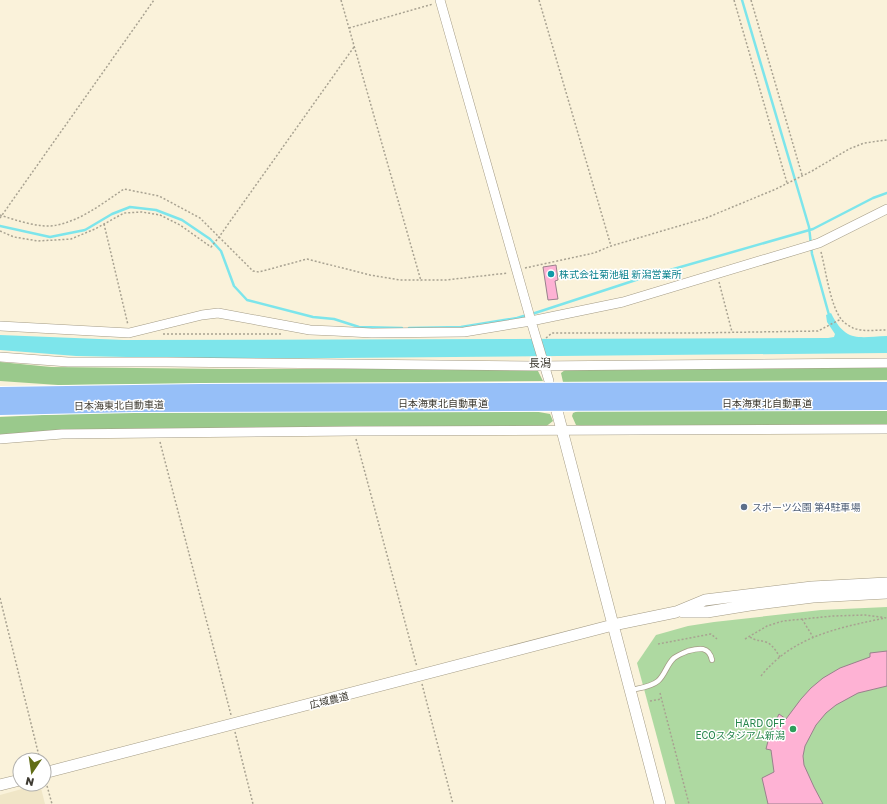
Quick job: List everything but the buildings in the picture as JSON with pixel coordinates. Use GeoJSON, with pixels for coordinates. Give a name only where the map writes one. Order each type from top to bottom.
{"type":"FeatureCollection","features":[{"type":"Feature","properties":{"kind":"highway","name":"日本海東北自動車道"},"geometry":{"type":"LineString","coordinates":[[47,400],[208,392],[887,390]]}},
{"type":"Feature","properties":{"kind":"highway"},"geometry":{"type":"LineString","coordinates":[[0,392],[47,400]]}},
{"type":"Feature","properties":{"kind":"highway","name":"日本海東北自動車道"},"geometry":{"type":"LineString","coordinates":[[0,395],[47,400],[134,404],[887,402]]}},
{"type":"Feature","properties":{"kind":"highway"},"geometry":{"type":"LineString","coordinates":[[0,409],[47,400]]}},
{"type":"Feature","properties":{"kind":"street"},"geometry":{"type":"LineString","coordinates":[[440,1],[549,381]]}},
{"type":"Feature","properties":{"kind":"street"},"geometry":{"type":"LineString","coordinates":[[0,326],[129,333],[202,314],[218,313],[310,330],[372,333],[464,332],[530,317],[623,302],[818,244],[887,209]]}},
{"type":"Feature","properties":{"kind":"street"},"geometry":{"type":"LineString","coordinates":[[0,357],[68,362],[544,364],[887,363]]}},
{"type":"Feature","properties":{"kind":"street"},"geometry":{"type":"LineString","coordinates":[[557,411],[660,804]]}},
{"type":"Feature","properties":{"kind":"street"},"geometry":{"type":"LineString","coordinates":[[0,439],[62,434],[354,431],[887,429]]}},
{"type":"Feature","properties":{"kind":"street"},"geometry":{"type":"LineString","coordinates":[[676,612],[705,600],[737,595],[812,587],[887,583]]}},
{"type":"Feature","properties":{"kind":"street"},"geometry":{"type":"LineString","coordinates":[[676,612],[707,612],[813,597],[887,593]]}},
{"type":"Feature","properties":{"kind":"street","name":"広域農道"},"geometry":{"type":"LineString","coordinates":[[52,775],[233,724],[613,625],[676,612]]}},
{"type":"Feature","properties":{"kind":"street"},"geometry":{"type":"LineString","coordinates":[[0,785],[12,782]]}},
{"type":"Feature","properties":{"kind":"lane"},"geometry":{"type":"LineString","coordinates":[[631,690],[649,686],[657,682],[663,676],[673,659],[680,654],[699,648],[706,650],[711,655],[712,660]]}},
{"type":"Feature","properties":{"kind":"path"},"geometry":{"type":"LineString","coordinates":[[0,218],[154,0]]}},
{"type":"Feature","properties":{"kind":"path"},"geometry":{"type":"LineString","coordinates":[[341,0],[421,281]]}},
{"type":"Feature","properties":{"kind":"path"},"geometry":{"type":"LineString","coordinates":[[539,0],[611,246]]}},
{"type":"Feature","properties":{"kind":"path"},"geometry":{"type":"LineString","coordinates":[[734,0],[787,183]]}},
{"type":"Feature","properties":{"kind":"path"},"geometry":{"type":"LineString","coordinates":[[751,0],[802,175]]}},
{"type":"Feature","properties":{"kind":"path"},"geometry":{"type":"LineString","coordinates":[[349,28],[440,1]]}},
{"type":"Feature","properties":{"kind":"path"},"geometry":{"type":"LineString","coordinates":[[0,231],[14,237],[38,242],[71,239],[124,213],[142,212],[160,215],[180,225],[211,247],[354,47]]}},
{"type":"Feature","properties":{"kind":"path"},"geometry":{"type":"LineString","coordinates":[[1,215],[30,224],[56,226],[88,213],[124,189],[159,196],[200,218],[253,270],[259,272],[307,260],[386,278],[421,281],[446,280],[507,273],[517,269],[594,253],[611,246],[706,218],[787,183],[849,149],[864,143],[887,140]]}},
{"type":"Feature","properties":{"kind":"path"},"geometry":{"type":"LineString","coordinates":[[104,224],[128,319],[129,333]]}},
{"type":"Feature","properties":{"kind":"path"},"geometry":{"type":"LineString","coordinates":[[818,244],[833,303],[841,319],[853,328],[861,330],[887,330]]}},
{"type":"Feature","properties":{"kind":"path"},"geometry":{"type":"LineString","coordinates":[[717,274],[732,332]]}},
{"type":"Feature","properties":{"kind":"path"},"geometry":{"type":"LineString","coordinates":[[547,337],[552,333],[818,331],[841,319]]}},
{"type":"Feature","properties":{"kind":"path"},"geometry":{"type":"LineString","coordinates":[[159,334],[286,334]]}},
{"type":"Feature","properties":{"kind":"path"},"geometry":{"type":"LineString","coordinates":[[354,431],[420,676],[452,804]]}},
{"type":"Feature","properties":{"kind":"path"},"geometry":{"type":"LineString","coordinates":[[158,433],[253,804]]}},
{"type":"Feature","properties":{"kind":"path"},"geometry":{"type":"LineString","coordinates":[[0,598],[38,752]]}},
{"type":"Feature","properties":{"kind":"path"},"geometry":{"type":"LineString","coordinates":[[745,639],[767,626],[783,621],[833,616],[865,615],[887,618]]}},
{"type":"Feature","properties":{"kind":"path"},"geometry":{"type":"LineString","coordinates":[[761,676],[767,668],[780,657],[813,637],[845,626],[887,618]]}},
{"type":"Feature","properties":{"kind":"path"},"geometry":{"type":"LineString","coordinates":[[802,619],[813,637]]}},
{"type":"Feature","properties":{"kind":"path"},"geometry":{"type":"LineString","coordinates":[[658,644],[711,634],[717,639]]}},
{"type":"Feature","properties":{"kind":"path"},"geometry":{"type":"LineString","coordinates":[[749,637],[753,640],[767,642],[774,647],[780,657]]}},
{"type":"Feature","properties":{"kind":"path"},"geometry":{"type":"LineString","coordinates":[[660,693],[689,804]]}},
{"type":"Feature","properties":{"kind":"path"},"geometry":{"type":"LineString","coordinates":[[650,702],[662,698]]}},
{"type":"Feature","properties":{"kind":"path"},"geometry":{"type":"LineString","coordinates":[[49,792],[52,804]]}},
{"type":"Feature","properties":{"kind":"shaded area"},"geometry":{"type":"Polygon","coordinates":[[[12,792],[42,792],[45,804],[0,804],[0,795],[12,792]]]}},
{"type":"Feature","properties":{"kind":"green space"},"geometry":{"type":"Polygon","coordinates":[[[0,362],[51,367],[222,369],[537,369],[543,381],[58,385],[0,381],[0,362]]]}},
{"type":"Feature","properties":{"kind":"green space"},"geometry":{"type":"Polygon","coordinates":[[[887,365],[887,380],[563,382],[561,373],[569,367],[887,365]]]}},
{"type":"Feature","properties":{"kind":"green space"},"geometry":{"type":"Polygon","coordinates":[[[887,410],[887,431],[589,428],[576,425],[572,416],[573,413],[578,411],[887,410]]]}},
{"type":"Feature","properties":{"kind":"green space"},"geometry":{"type":"Polygon","coordinates":[[[533,411],[550,414],[553,421],[544,428],[0,437],[0,417],[125,412],[533,411]]]}},
{"type":"Feature","properties":{"kind":"green space"},"geometry":{"type":"Polygon","coordinates":[[[887,607],[887,804],[675,804],[637,663],[656,635],[688,626],[714,622],[821,610],[887,607]]]}},
{"type":"Feature","properties":{"kind":"water"},"geometry":{"type":"Polygon","coordinates":[[[831,313],[837,323],[848,334],[860,337],[887,336],[887,353],[229,359],[76,356],[0,350],[0,335],[124,340],[828,338],[834,337],[835,334],[827,322],[826,315],[831,313]]]}},
{"type":"Feature","properties":{"kind":"waterway"},"geometry":{"type":"LineString","coordinates":[[742,0],[809,227],[812,254],[829,315]]}},
{"type":"Feature","properties":{"kind":"waterway"},"geometry":{"type":"LineString","coordinates":[[532,314],[642,278],[813,229],[873,198],[887,193]]}},
{"type":"Feature","properties":{"kind":"waterway"},"geometry":{"type":"LineString","coordinates":[[0,226],[50,237],[85,230],[112,214],[130,207],[156,210],[182,220],[210,239],[221,251],[234,286],[247,300],[313,317],[334,319],[359,327],[402,328]]}},
{"type":"Feature","properties":{"kind":"waterway"},"geometry":{"type":"LineString","coordinates":[[409,328],[461,327],[527,315]]}},
{"type":"Feature","properties":{"kind":"place","name":"株式会社菊池組 新潟営業所"},"geometry":{"type":"Point","coordinates":[551,274]}},
{"type":"Feature","properties":{"kind":"place","name":"スポーツ公園 第4駐車場"},"geometry":{"type":"Point","coordinates":[744,507]}},
{"type":"Feature","properties":{"kind":"place","name":"HARD OFF ECOスタジアム新潟"},"geometry":{"type":"Point","coordinates":[793,729]}},
{"type":"Feature","properties":{"kind":"district","name":"長潟"},"geometry":{"type":"Point","coordinates":[540,363]}}]}
